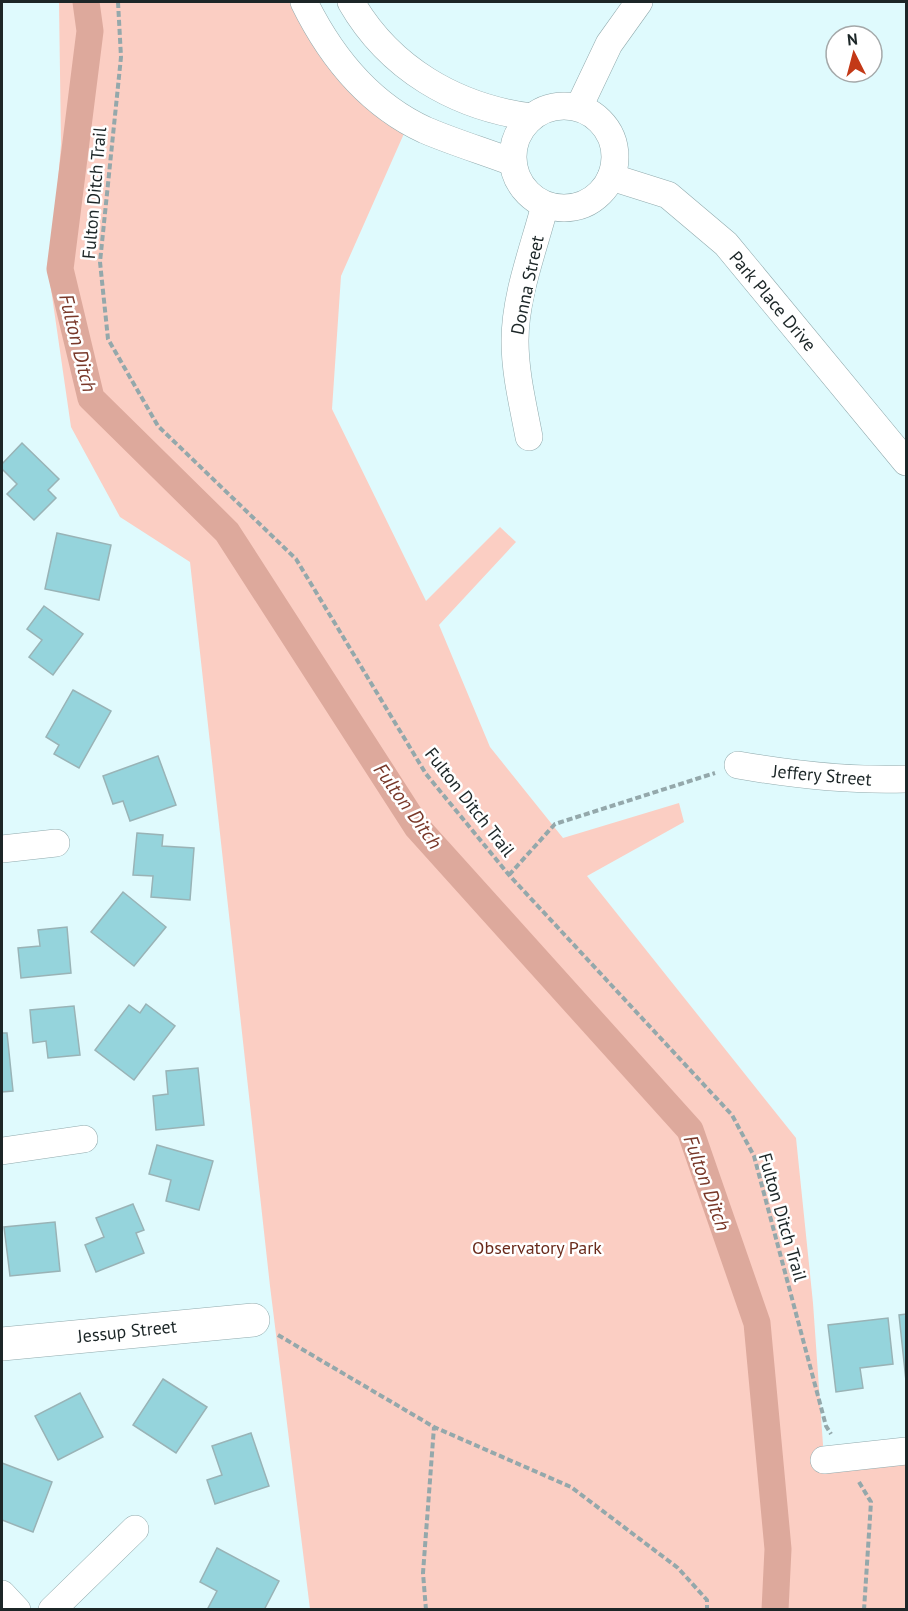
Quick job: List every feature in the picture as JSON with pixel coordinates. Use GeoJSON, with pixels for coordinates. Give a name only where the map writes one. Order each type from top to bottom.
{"type":"FeatureCollection","features":[{"type":"Feature","properties":{"kind":"street"},"geometry":{"type":"LineString","coordinates":[[304,2],[331,50],[374,97],[424,129],[512,162]]}},
{"type":"Feature","properties":{"kind":"street"},"geometry":{"type":"LineString","coordinates":[[351,2],[363,23],[409,70],[438,88],[505,113],[531,117]]}},
{"type":"Feature","properties":{"kind":"street"},"geometry":{"type":"LineString","coordinates":[[579,107],[609,44],[639,2]]}},
{"type":"Feature","properties":{"kind":"street"},"geometry":{"type":"LineString","coordinates":[[562,105],[579,107],[595,115],[606,128],[614,143],[616,160],[611,177],[602,192],[588,202],[572,208],[545,205],[526,192],[516,178],[512,162],[513,145],[520,130],[531,117],[545,109],[562,105]]}},
{"type":"Feature","properties":{"kind":"street","name":"Park Place Drive"},"geometry":{"type":"LineString","coordinates":[[611,177],[668,195],[726,244],[906,462]]}},
{"type":"Feature","properties":{"kind":"street","name":"Donna Street"},"geometry":{"type":"LineString","coordinates":[[529,437],[516,369],[515,339],[523,286],[545,205]]}},
{"type":"Feature","properties":{"kind":"street","name":"Jeffery Street"},"geometry":{"type":"LineString","coordinates":[[738,765],[808,777],[906,779]]}},
{"type":"Feature","properties":{"kind":"street"},"geometry":{"type":"LineString","coordinates":[[2,849],[56,843]]}},
{"type":"Feature","properties":{"kind":"street"},"geometry":{"type":"LineString","coordinates":[[2,1151],[84,1139]]}},
{"type":"Feature","properties":{"kind":"street","name":"Jessup Street"},"geometry":{"type":"LineString","coordinates":[[2,1344],[253,1320]]}},
{"type":"Feature","properties":{"kind":"street"},"geometry":{"type":"LineString","coordinates":[[834,1459],[906,1451]]}},
{"type":"Feature","properties":{"kind":"street"},"geometry":{"type":"LineString","coordinates":[[52,1610],[135,1529]]}},
{"type":"Feature","properties":{"kind":"street"},"geometry":{"type":"LineString","coordinates":[[2,1594],[17,1610]]}},
{"type":"Feature","properties":{"kind":"path","name":"Fulton Ditch Trail"},"geometry":{"type":"LineString","coordinates":[[118,2],[122,57],[100,261],[108,339],[158,426],[296,559],[426,774],[509,875],[732,1115],[754,1156],[834,1459],[871,1502],[864,1610]]}},
{"type":"Feature","properties":{"kind":"path"},"geometry":{"type":"LineString","coordinates":[[509,875],[555,824],[738,765]]}},
{"type":"Feature","properties":{"kind":"path"},"geometry":{"type":"LineString","coordinates":[[253,1320],[434,1427],[571,1487],[678,1568],[707,1600],[707,1610]]}},
{"type":"Feature","properties":{"kind":"path"},"geometry":{"type":"LineString","coordinates":[[426,1610],[423,1573],[434,1427]]}},
{"type":"Feature","properties":{"kind":"green space","name":"Observatory Park"},"geometry":{"type":"Polygon","coordinates":[[[59,2],[304,2],[410,120],[341,276],[332,409],[426,601],[500,527],[516,542],[439,625],[490,747],[563,838],[679,803],[684,822],[587,876],[796,1138],[813,1303],[824,1459],[906,1451],[906,1609],[310,1609],[270,1286],[190,562],[120,517],[71,427],[50,282],[61,144],[59,2]]]}},
{"type":"Feature","properties":{"kind":"building"},"geometry":{"type":"Polygon","coordinates":[[[22,443],[59,479],[48,490],[56,498],[34,520],[7,494],[17,484],[2,469],[2,464],[22,443]]]}},
{"type":"Feature","properties":{"kind":"building"},"geometry":{"type":"Polygon","coordinates":[[[57,533],[111,545],[99,600],[45,589],[57,533]]]}},
{"type":"Feature","properties":{"kind":"building"},"geometry":{"type":"Polygon","coordinates":[[[44,606],[83,634],[53,675],[29,657],[42,640],[27,629],[44,606]]]}},
{"type":"Feature","properties":{"kind":"building"},"geometry":{"type":"Polygon","coordinates":[[[73,690],[111,711],[79,768],[54,754],[59,745],[46,737],[73,690]]]}},
{"type":"Feature","properties":{"kind":"building"},"geometry":{"type":"Polygon","coordinates":[[[158,756],[176,805],[130,821],[123,801],[113,804],[103,776],[158,756]]]}},
{"type":"Feature","properties":{"kind":"building"},"geometry":{"type":"Polygon","coordinates":[[[137,833],[163,835],[162,846],[194,848],[190,900],[151,897],[153,876],[133,875],[137,833]]]}},
{"type":"Feature","properties":{"kind":"building"},"geometry":{"type":"Polygon","coordinates":[[[123,892],[166,927],[134,966],[91,932],[123,892]]]}},
{"type":"Feature","properties":{"kind":"building"},"geometry":{"type":"Polygon","coordinates":[[[67,927],[71,973],[21,978],[18,948],[40,946],[38,930],[67,927]]]}},
{"type":"Feature","properties":{"kind":"building"},"geometry":{"type":"Polygon","coordinates":[[[146,1004],[175,1026],[134,1080],[95,1050],[129,1005],[140,1013],[146,1004]]]}},
{"type":"Feature","properties":{"kind":"building"},"geometry":{"type":"Polygon","coordinates":[[[74,1006],[80,1055],[48,1058],[46,1041],[33,1043],[30,1010],[74,1006]]]}},
{"type":"Feature","properties":{"kind":"building"},"geometry":{"type":"Polygon","coordinates":[[[2,1033],[7,1033],[13,1091],[2,1092],[2,1033]]]}},
{"type":"Feature","properties":{"kind":"building"},"geometry":{"type":"Polygon","coordinates":[[[198,1068],[204,1125],[156,1130],[153,1096],[168,1094],[166,1071],[198,1068]]]}},
{"type":"Feature","properties":{"kind":"building"},"geometry":{"type":"Polygon","coordinates":[[[157,1145],[213,1161],[199,1210],[166,1201],[171,1180],[149,1174],[157,1145]]]}},
{"type":"Feature","properties":{"kind":"building"},"geometry":{"type":"Polygon","coordinates":[[[133,1204],[144,1230],[136,1233],[144,1253],[96,1272],[85,1245],[104,1237],[96,1218],[133,1204]]]}},
{"type":"Feature","properties":{"kind":"building"},"geometry":{"type":"Polygon","coordinates":[[[55,1222],[60,1271],[10,1276],[4,1227],[55,1222]]]}},
{"type":"Feature","properties":{"kind":"building"},"geometry":{"type":"Polygon","coordinates":[[[906,1314],[906,1381],[899,1315],[906,1314]]]}},
{"type":"Feature","properties":{"kind":"building"},"geometry":{"type":"Polygon","coordinates":[[[888,1318],[893,1364],[860,1368],[863,1388],[836,1392],[828,1325],[888,1318]]]}},
{"type":"Feature","properties":{"kind":"building"},"geometry":{"type":"Polygon","coordinates":[[[163,1379],[207,1407],[176,1453],[133,1425],[163,1379]]]}},
{"type":"Feature","properties":{"kind":"building"},"geometry":{"type":"Polygon","coordinates":[[[80,1393],[103,1437],[58,1460],[35,1416],[80,1393]]]}},
{"type":"Feature","properties":{"kind":"building"},"geometry":{"type":"Polygon","coordinates":[[[251,1433],[269,1486],[215,1504],[207,1480],[222,1475],[212,1446],[251,1433]]]}},
{"type":"Feature","properties":{"kind":"building"},"geometry":{"type":"Polygon","coordinates":[[[2,1463],[52,1482],[33,1532],[2,1520],[2,1463]]]}},
{"type":"Feature","properties":{"kind":"building"},"geometry":{"type":"Polygon","coordinates":[[[217,1548],[279,1581],[264,1610],[207,1610],[217,1591],[200,1582],[217,1548]]]}},
{"type":"Feature","properties":{"kind":"waterway","name":"Fulton Ditch"},"geometry":{"type":"LineString","coordinates":[[86,2],[90,31],[60,269],[91,398],[227,532],[417,827],[690,1130],[757,1323],[778,1549],[775,1610]]}}]}
